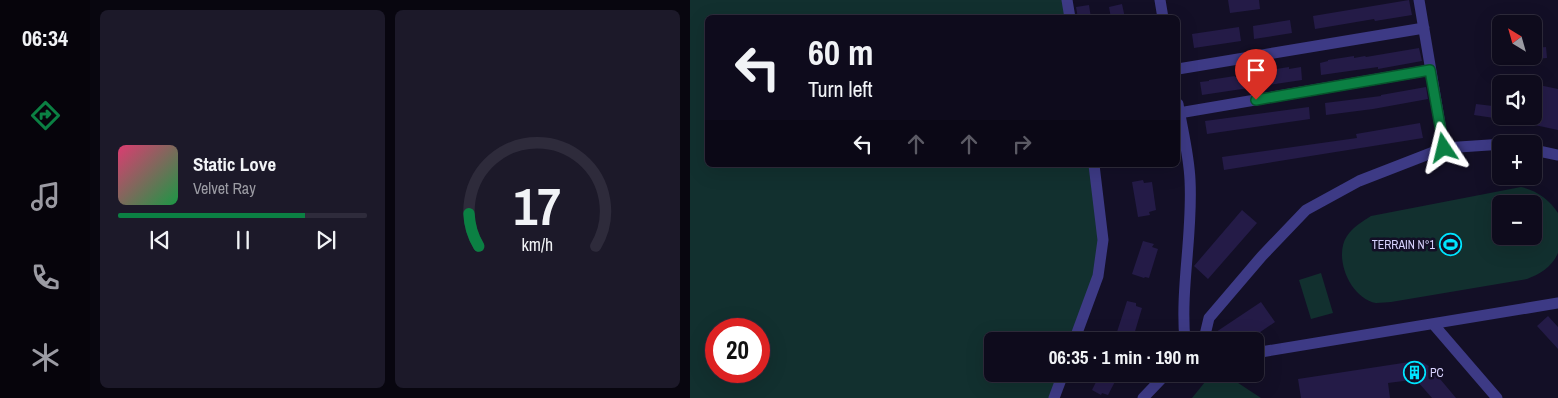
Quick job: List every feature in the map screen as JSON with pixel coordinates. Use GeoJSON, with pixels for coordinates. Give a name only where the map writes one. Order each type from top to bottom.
{"type":"FeatureCollection","features":[{"type":"Feature","properties":{"kind":"street"},"geometry":{"type":"LineString","coordinates":[[1068,0],[1070,15]]}},
{"type":"Feature","properties":{"kind":"street"},"geometry":{"type":"LineString","coordinates":[[1160,0],[1162,15]]}},
{"type":"Feature","properties":{"kind":"street"},"geometry":{"type":"LineString","coordinates":[[1419,0],[1444,148]]}},
{"type":"Feature","properties":{"kind":"street"},"geometry":{"type":"LineString","coordinates":[[1180,69],[1424,28]]}},
{"type":"Feature","properties":{"kind":"street"},"geometry":{"type":"LineString","coordinates":[[1180,108],[1430,70]]}},
{"type":"Feature","properties":{"kind":"street"},"geometry":{"type":"LineString","coordinates":[[1180,120],[1190,179],[1183,320],[1185,332]]}},
{"type":"Feature","properties":{"kind":"street"},"geometry":{"type":"LineString","coordinates":[[1206,332],[1209,318],[1262,256],[1306,210],[1359,181],[1444,148],[1492,145]]}},
{"type":"Feature","properties":{"kind":"street"},"geometry":{"type":"LineString","coordinates":[[1542,152],[1558,155]]}},
{"type":"Feature","properties":{"kind":"street"},"geometry":{"type":"LineString","coordinates":[[1077,332],[1098,276],[1103,240],[1094,167]]}},
{"type":"Feature","properties":{"kind":"street"},"geometry":{"type":"LineString","coordinates":[[1264,352],[1558,304]]}},
{"type":"Feature","properties":{"kind":"street"},"geometry":{"type":"LineString","coordinates":[[1434,325],[1497,398]]}},
{"type":"Feature","properties":{"kind":"street"},"geometry":{"type":"LineString","coordinates":[[1054,398],[1060,382]]}},
{"type":"Feature","properties":{"kind":"street"},"geometry":{"type":"LineString","coordinates":[[1143,398],[1158,382]]}},
{"type":"Feature","properties":{"kind":"green space"},"geometry":{"type":"Polygon","coordinates":[[[690,0],[1067,0],[1070,15],[705,15],[705,167],[1094,167],[1103,240],[1077,332],[984,332],[984,382],[1060,382],[1054,398],[690,398],[690,0]]]}},
{"type":"Feature","properties":{"kind":"green space","name":"TERRAIN N°1"},"geometry":{"type":"Polygon","coordinates":[[[1521,187],[1540,195],[1492,195],[1492,245],[1542,245],[1542,196],[1558,213],[1558,253],[1545,269],[1527,279],[1376,303],[1367,300],[1352,285],[1346,276],[1343,265],[1343,245],[1349,233],[1358,224],[1371,216],[1521,187]]]}},
{"type":"Feature","properties":{"kind":"green space"},"geometry":{"type":"Polygon","coordinates":[[[1321,273],[1333,313],[1311,319],[1299,280],[1321,273]]]}},
{"type":"Feature","properties":{"kind":"green space"},"geometry":{"type":"Polygon","coordinates":[[[1205,382],[1237,382],[1261,398],[1192,398],[1205,382]]]}},
{"type":"Feature","properties":{"kind":"building"},"geometry":{"type":"Polygon","coordinates":[[[1228,0],[1259,0],[1260,9],[1230,13],[1228,0]]]}},
{"type":"Feature","properties":{"kind":"building"},"geometry":{"type":"Polygon","coordinates":[[[1409,0],[1412,15],[1315,29],[1313,16],[1409,0]]]}},
{"type":"Feature","properties":{"kind":"building"},"geometry":{"type":"Polygon","coordinates":[[[1122,4],[1124,15],[1110,15],[1109,7],[1122,4]]]}},
{"type":"Feature","properties":{"kind":"building"},"geometry":{"type":"Polygon","coordinates":[[[1089,5],[1091,15],[1077,15],[1076,7],[1089,5]]]}},
{"type":"Feature","properties":{"kind":"building"},"geometry":{"type":"Polygon","coordinates":[[[1290,20],[1292,33],[1254,39],[1253,26],[1290,20]]]}},
{"type":"Feature","properties":{"kind":"building"},"geometry":{"type":"Polygon","coordinates":[[[1239,27],[1241,41],[1194,48],[1192,34],[1239,27]]]}},
{"type":"Feature","properties":{"kind":"building"},"geometry":{"type":"Polygon","coordinates":[[[1542,47],[1546,47],[1547,58],[1542,58],[1542,47]]]}},
{"type":"Feature","properties":{"kind":"building"},"geometry":{"type":"Polygon","coordinates":[[[1419,48],[1422,61],[1378,69],[1378,67],[1321,75],[1320,63],[1328,60],[1354,56],[1354,58],[1366,57],[1419,48]]]}},
{"type":"Feature","properties":{"kind":"building"},"geometry":{"type":"Polygon","coordinates":[[[1289,67],[1289,69],[1301,67],[1302,80],[1202,95],[1200,82],[1235,76],[1255,75],[1263,73],[1263,71],[1289,67]]]}},
{"type":"Feature","properties":{"kind":"building"},"geometry":{"type":"Polygon","coordinates":[[[1542,86],[1558,89],[1558,130],[1534,125],[1542,125],[1542,86]]]}},
{"type":"Feature","properties":{"kind":"building"},"geometry":{"type":"Polygon","coordinates":[[[1426,87],[1428,99],[1326,115],[1325,103],[1381,96],[1426,87]]]}},
{"type":"Feature","properties":{"kind":"building"},"geometry":{"type":"Polygon","coordinates":[[[1476,104],[1492,106],[1492,118],[1474,115],[1476,104]]]}},
{"type":"Feature","properties":{"kind":"building"},"geometry":{"type":"Polygon","coordinates":[[[1309,107],[1310,119],[1207,134],[1205,121],[1309,107]]]}},
{"type":"Feature","properties":{"kind":"building"},"geometry":{"type":"Polygon","coordinates":[[[1420,123],[1423,138],[1224,170],[1222,157],[1357,138],[1356,134],[1420,123]]]}},
{"type":"Feature","properties":{"kind":"building"},"geometry":{"type":"Polygon","coordinates":[[[1143,180],[1144,183],[1152,182],[1156,210],[1149,212],[1150,215],[1138,217],[1132,182],[1143,180]]]}},
{"type":"Feature","properties":{"kind":"building"},"geometry":{"type":"Polygon","coordinates":[[[1242,210],[1257,223],[1208,279],[1194,266],[1242,210]]]}},
{"type":"Feature","properties":{"kind":"building"},"geometry":{"type":"Polygon","coordinates":[[[1143,241],[1154,244],[1152,247],[1158,249],[1149,278],[1132,274],[1143,241]]]}},
{"type":"Feature","properties":{"kind":"building"},"geometry":{"type":"Polygon","coordinates":[[[1127,301],[1136,303],[1136,306],[1142,308],[1135,332],[1117,332],[1127,301]]]}},
{"type":"Feature","properties":{"kind":"building"},"geometry":{"type":"Polygon","coordinates":[[[1261,302],[1275,322],[1260,332],[1216,332],[1261,302]]]}},
{"type":"Feature","properties":{"kind":"building"},"geometry":{"type":"Polygon","coordinates":[[[1548,316],[1558,327],[1558,349],[1537,326],[1548,316]]]}},
{"type":"Feature","properties":{"kind":"building"},"geometry":{"type":"Polygon","coordinates":[[[1416,361],[1430,367],[1456,398],[1432,398],[1418,382],[1411,380],[1388,383],[1390,398],[1301,398],[1298,379],[1416,361]]]}},
{"type":"Feature","properties":{"kind":"building"},"geometry":{"type":"Polygon","coordinates":[[[1096,382],[1115,382],[1108,395],[1102,393],[1101,395],[1092,390],[1096,382]]]}},
{"type":"Feature","properties":{"kind":"place","name":"TERRAIN N°1"},"geometry":{"type":"Point","coordinates":[1451,245]}},
{"type":"Feature","properties":{"kind":"place","name":"PC"},"geometry":{"type":"Point","coordinates":[1414,373]}},
{"type":"Feature","properties":{"kind":"route"},"geometry":{"type":"LineString","coordinates":[[1256,100],[1430,70],[1444,148]]}}]}
